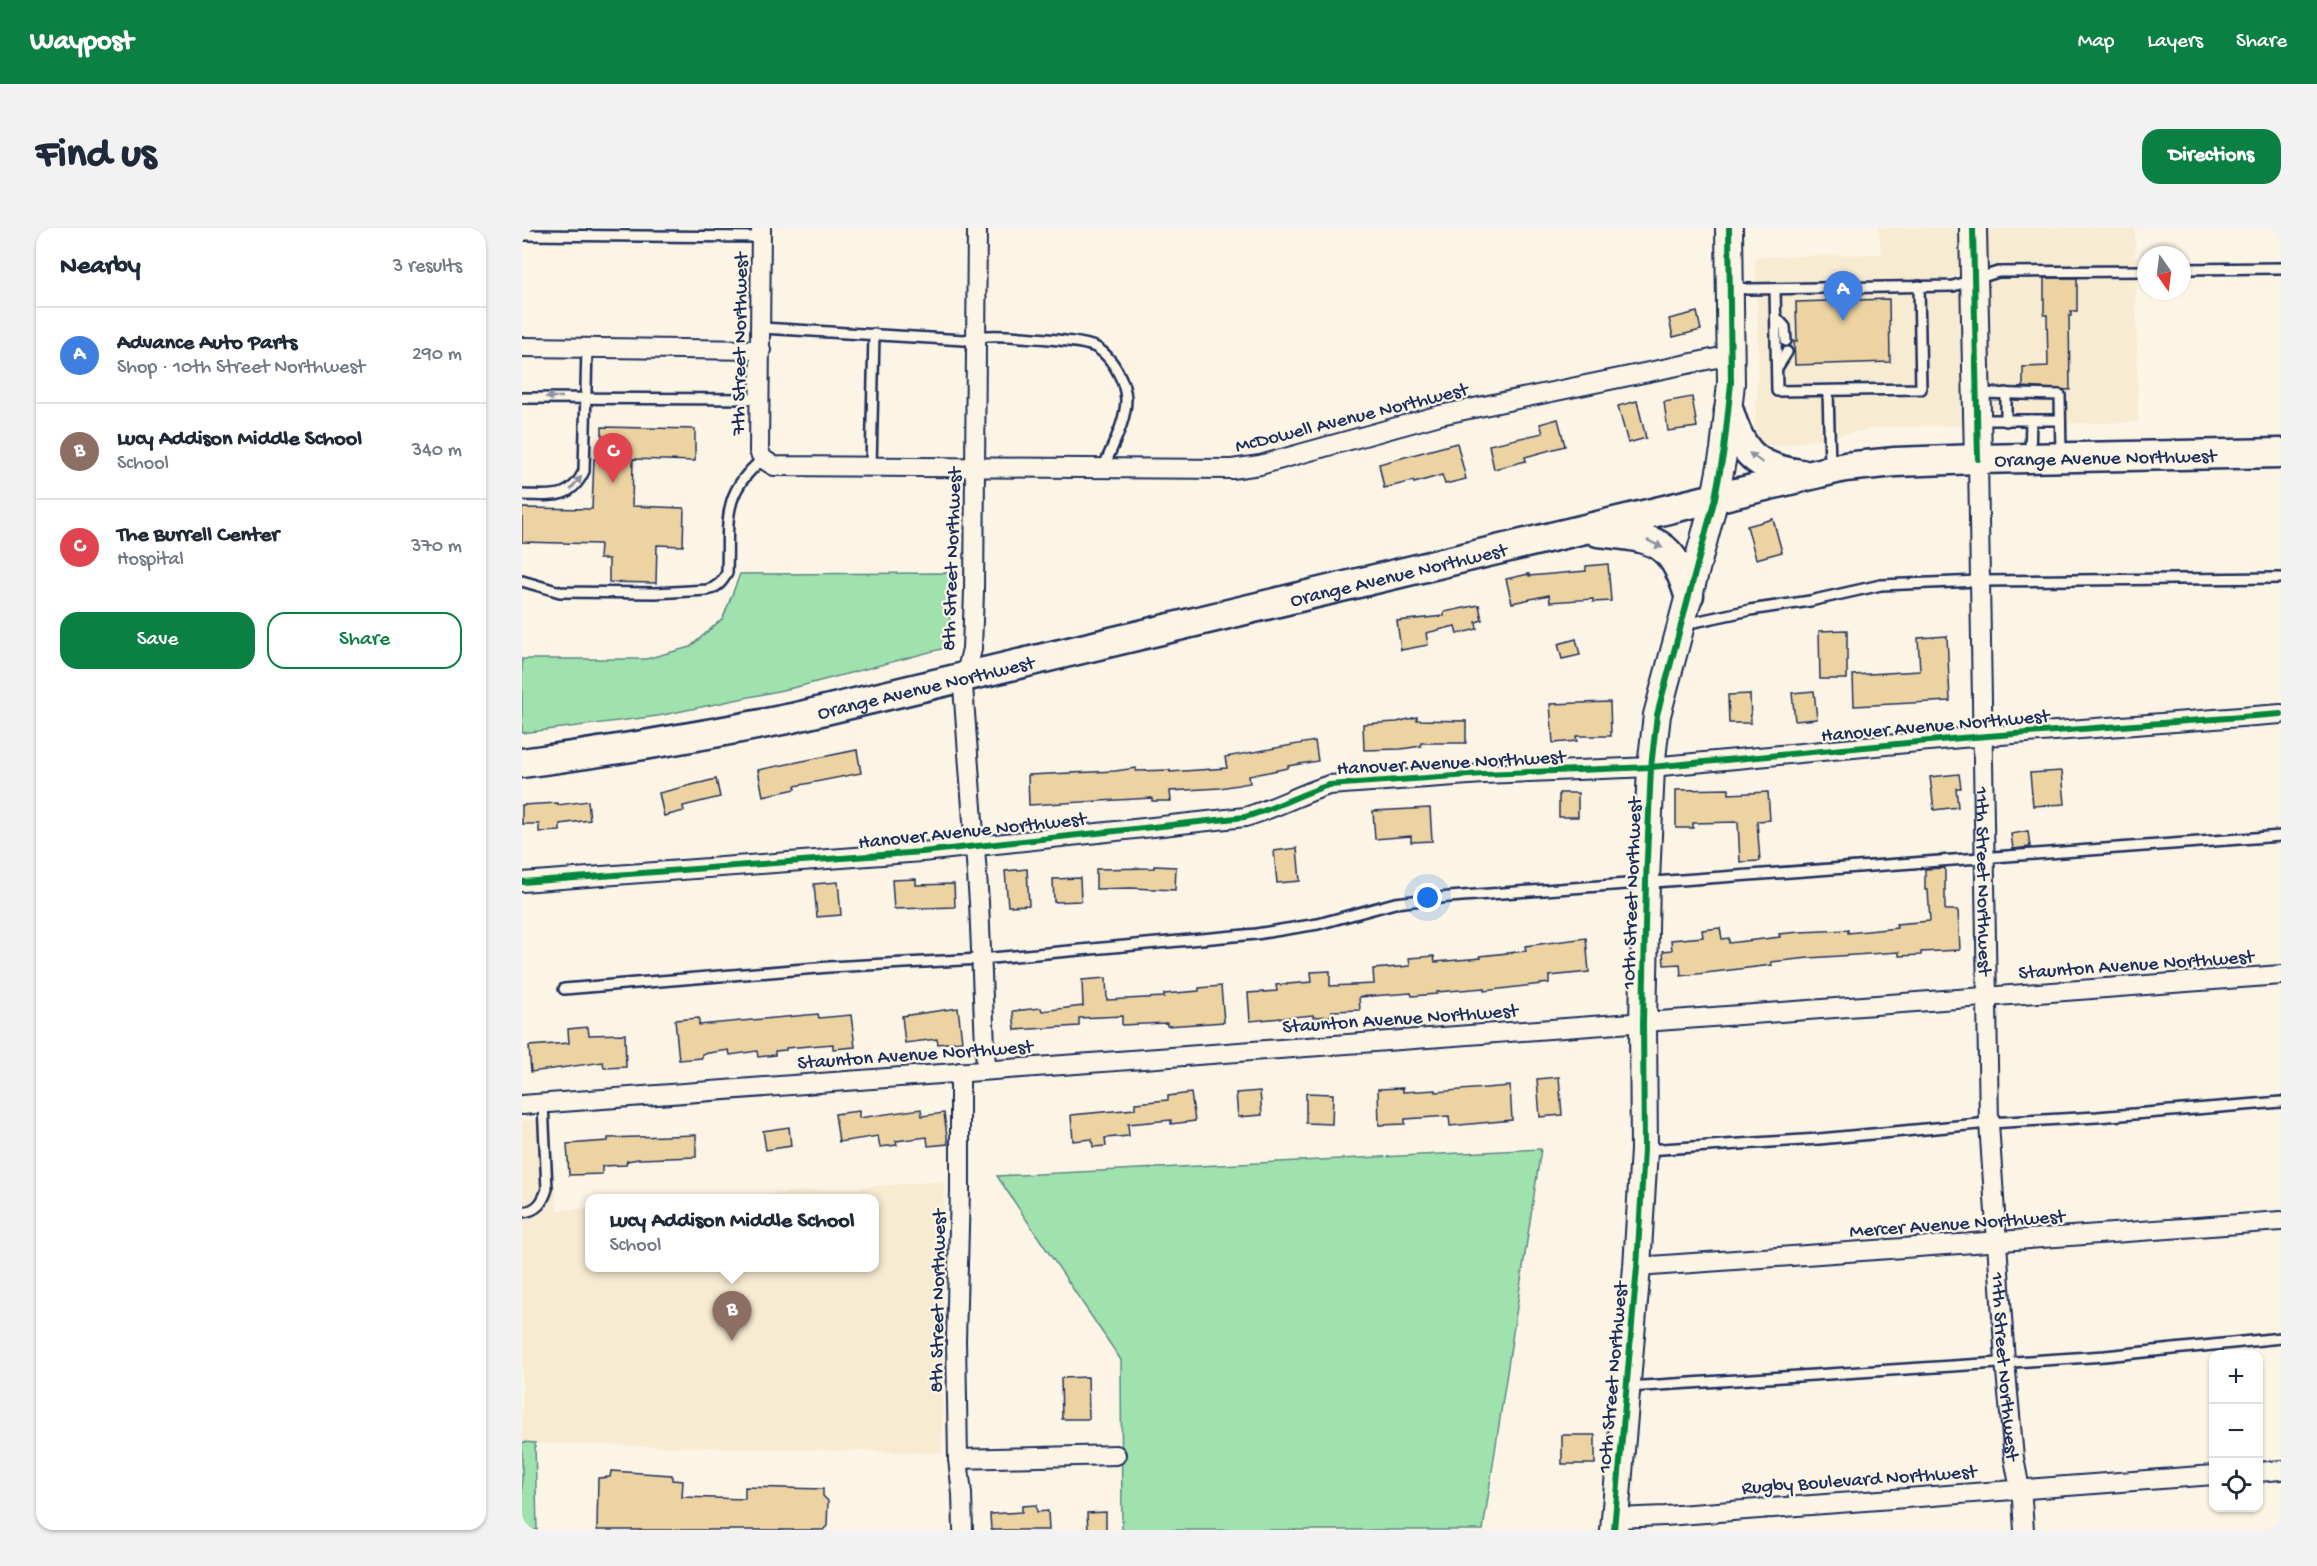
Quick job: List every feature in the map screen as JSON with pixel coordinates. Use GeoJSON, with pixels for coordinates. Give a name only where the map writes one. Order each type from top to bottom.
{"type":"FeatureCollection","features":[{"type":"Feature","properties":{"kind":"main road","name":"10th Street Northwest"},"geometry":{"type":"LineString","coordinates":[[1614,1524],[1637,1268],[1644,1150],[1643,1023],[1651,767],[1657,715],[1715,498],[1729,411],[1731,355],[1729,228]]}},
{"type":"Feature","properties":{"kind":"main road","name":"11th Street Northwest"},"geometry":{"type":"LineString","coordinates":[[1973,228],[1978,459]]}},
{"type":"Feature","properties":{"kind":"main road"},"geometry":{"type":"LineString","coordinates":[[1729,411],[1736,435],[1746,450],[1759,462],[1779,471],[1820,473]]}},
{"type":"Feature","properties":{"kind":"main road","name":"Orange Avenue Northwest"},"geometry":{"type":"LineString","coordinates":[[522,763],[620,751],[792,717],[1820,473],[1895,462],[2281,453]]}},
{"type":"Feature","properties":{"kind":"main road"},"geometry":{"type":"LineString","coordinates":[[1578,530],[1629,535],[1654,542],[1672,554],[1682,572],[1689,596]]}},
{"type":"Feature","properties":{"kind":"street","name":"8th Street Northwest"},"geometry":{"type":"LineString","coordinates":[[977,228],[972,649],[963,686],[975,847],[986,1070]]}},
{"type":"Feature","properties":{"kind":"street","name":"7th Street Northwest"},"geometry":{"type":"LineString","coordinates":[[761,233],[762,328],[759,451],[763,459]]}},
{"type":"Feature","properties":{"kind":"street"},"geometry":{"type":"LineString","coordinates":[[522,347],[761,350]]}},
{"type":"Feature","properties":{"kind":"street","name":"McDowell Avenue Northwest"},"geometry":{"type":"LineString","coordinates":[[763,459],[774,466],[1232,469],[1260,465],[1440,415],[1731,355]]}},
{"type":"Feature","properties":{"kind":"street","name":"11th Street Northwest"},"geometry":{"type":"LineString","coordinates":[[1978,459],[1989,1123],[2005,1361],[2014,1458],[2024,1530]]}},
{"type":"Feature","properties":{"kind":"street","name":"Hanover Avenue Northwest"},"geometry":{"type":"LineString","coordinates":[[522,882],[975,847],[1245,817],[1269,811],[1310,791],[1329,785],[1483,774],[1651,767],[1982,736],[2281,714]]}},
{"type":"Feature","properties":{"kind":"street","name":"Staunton Avenue Northwest"},"geometry":{"type":"LineString","coordinates":[[522,1105],[2281,975]]}},
{"type":"Feature","properties":{"kind":"street","name":"8th Street Northwest"},"geometry":{"type":"LineString","coordinates":[[960,1072],[956,1340],[958,1459],[963,1530]]}},
{"type":"Feature","properties":{"kind":"street","name":"Mercer Avenue Northwest"},"geometry":{"type":"LineString","coordinates":[[1637,1268],[2281,1221]]}},
{"type":"Feature","properties":{"kind":"street"},"geometry":{"type":"LineString","coordinates":[[958,1459],[1116,1455]]}},
{"type":"Feature","properties":{"kind":"street"},"geometry":{"type":"LineString","coordinates":[[2263,1472],[2281,1470]]}},
{"type":"Feature","properties":{"kind":"street","name":"Rugby Boulevard Northwest"},"geometry":{"type":"LineString","coordinates":[[1614,1524],[1665,1516],[2209,1475]]}},
{"type":"Feature","properties":{"kind":"lane"},"geometry":{"type":"LineString","coordinates":[[522,235],[761,233]]}},
{"type":"Feature","properties":{"kind":"lane"},"geometry":{"type":"LineString","coordinates":[[2191,269],[2281,268]]}},
{"type":"Feature","properties":{"kind":"lane"},"geometry":{"type":"LineString","coordinates":[[1730,287],[1775,289],[1953,286],[1998,272],[2137,271]]}},
{"type":"Feature","properties":{"kind":"lane"},"geometry":{"type":"LineString","coordinates":[[1775,289],[1777,391],[1921,389],[1919,286]]}},
{"type":"Feature","properties":{"kind":"lane"},"geometry":{"type":"LineString","coordinates":[[1776,317],[1785,327],[1786,341]]}},
{"type":"Feature","properties":{"kind":"lane"},"geometry":{"type":"LineString","coordinates":[[762,328],[964,340],[987,336],[1074,342],[1096,348],[1108,357],[1121,379],[1126,400],[1122,421],[1103,469]]}},
{"type":"Feature","properties":{"kind":"lane"},"geometry":{"type":"LineString","coordinates":[[871,468],[874,334]]}},
{"type":"Feature","properties":{"kind":"lane"},"geometry":{"type":"LineString","coordinates":[[522,495],[560,495],[579,483],[584,471],[587,347]]}},
{"type":"Feature","properties":{"kind":"lane"},"geometry":{"type":"LineString","coordinates":[[1777,369],[1787,352]]}},
{"type":"Feature","properties":{"kind":"lane"},"geometry":{"type":"LineString","coordinates":[[1820,473],[1828,390]]}},
{"type":"Feature","properties":{"kind":"lane"},"geometry":{"type":"LineString","coordinates":[[1977,393],[2060,395],[2061,457]]}},
{"type":"Feature","properties":{"kind":"lane"},"geometry":{"type":"LineString","coordinates":[[2006,393],[2006,421]]}},
{"type":"Feature","properties":{"kind":"lane"},"geometry":{"type":"LineString","coordinates":[[522,398],[760,399]]}},
{"type":"Feature","properties":{"kind":"lane"},"geometry":{"type":"LineString","coordinates":[[1978,420],[2060,420]]}},
{"type":"Feature","properties":{"kind":"lane"},"geometry":{"type":"LineString","coordinates":[[2030,458],[2031,420]]}},
{"type":"Feature","properties":{"kind":"lane"},"geometry":{"type":"LineString","coordinates":[[522,581],[560,592],[655,593],[707,591],[715,588],[723,582],[727,573],[732,498],[738,484],[748,471],[763,459]]}},
{"type":"Feature","properties":{"kind":"lane"},"geometry":{"type":"LineString","coordinates":[[1681,625],[1881,585],[1979,581],[2281,578]]}},
{"type":"Feature","properties":{"kind":"lane"},"geometry":{"type":"LineString","coordinates":[[564,989],[830,967],[981,959],[1256,934],[1318,924],[1395,903],[1646,881],[2281,836]]}},
{"type":"Feature","properties":{"kind":"lane"},"geometry":{"type":"LineString","coordinates":[[1644,1150],[1819,1139],[1989,1123],[2281,1102]]}},
{"type":"Feature","properties":{"kind":"lane"},"geometry":{"type":"LineString","coordinates":[[522,1212],[528,1212],[537,1207],[544,1199],[547,1189],[543,1104]]}},
{"type":"Feature","properties":{"kind":"lane"},"geometry":{"type":"LineString","coordinates":[[1627,1388],[2105,1356],[2281,1338]]}},
{"type":"Feature","properties":{"kind":"shaded area"},"geometry":{"type":"Polygon","coordinates":[[[1878,228],[2135,228],[2138,422],[1882,427],[1779,446],[1766,445],[1757,437],[1755,424],[1759,357],[1755,257],[1882,254],[1878,228]]]}},
{"type":"Feature","properties":{"kind":"shaded area"},"geometry":{"type":"Polygon","coordinates":[[[551,1118],[557,1210],[585,1208],[585,1272],[879,1272],[879,1194],[767,1194],[944,1181],[942,1453],[522,1443],[522,1121],[551,1118]]]}},
{"type":"Feature","properties":{"kind":"green space"},"geometry":{"type":"Polygon","coordinates":[[[951,573],[949,647],[797,687],[658,716],[522,733],[522,659],[646,659],[690,647],[723,618],[740,574],[951,573]]]}},
{"type":"Feature","properties":{"kind":"green space"},"geometry":{"type":"Polygon","coordinates":[[[1541,1149],[1483,1530],[1122,1530],[1121,1360],[997,1176],[1541,1149]]]}},
{"type":"Feature","properties":{"kind":"green space"},"geometry":{"type":"Polygon","coordinates":[[[522,1442],[535,1443],[537,1530],[522,1530],[522,1442]]]}},
{"type":"Feature","properties":{"kind":"building"},"geometry":{"type":"Polygon","coordinates":[[[2044,278],[2077,278],[2077,311],[2071,311],[2071,316],[2069,316],[2070,390],[2023,387],[2023,367],[2048,366],[2044,278]]]}},
{"type":"Feature","properties":{"kind":"building"},"geometry":{"type":"Polygon","coordinates":[[[1889,299],[1890,362],[1795,365],[1796,302],[1889,299]]]}},
{"type":"Feature","properties":{"kind":"building"},"geometry":{"type":"Polygon","coordinates":[[[1697,312],[1701,330],[1673,337],[1669,319],[1697,312]]]}},
{"type":"Feature","properties":{"kind":"building"},"geometry":{"type":"Polygon","coordinates":[[[1692,397],[1697,427],[1668,431],[1664,402],[1692,397]]]}},
{"type":"Feature","properties":{"kind":"building"},"geometry":{"type":"Polygon","coordinates":[[[1637,401],[1646,438],[1628,443],[1618,406],[1637,401]]]}},
{"type":"Feature","properties":{"kind":"building"},"geometry":{"type":"Polygon","coordinates":[[[1558,419],[1565,446],[1525,457],[1526,461],[1494,469],[1489,445],[1543,433],[1540,424],[1558,419]]]}},
{"type":"Feature","properties":{"kind":"building"},"geometry":{"type":"Polygon","coordinates":[[[602,427],[695,429],[695,461],[633,459],[632,506],[684,508],[683,546],[657,545],[656,583],[609,582],[609,559],[599,559],[600,544],[522,542],[522,508],[592,509],[594,459],[602,459],[602,427]]]}},
{"type":"Feature","properties":{"kind":"building"},"geometry":{"type":"Polygon","coordinates":[[[1457,443],[1466,479],[1445,484],[1442,475],[1384,488],[1379,464],[1457,443]]]}},
{"type":"Feature","properties":{"kind":"building"},"geometry":{"type":"Polygon","coordinates":[[[1773,519],[1782,552],[1756,559],[1747,526],[1773,519]]]}},
{"type":"Feature","properties":{"kind":"building"},"geometry":{"type":"Polygon","coordinates":[[[1608,564],[1611,601],[1593,602],[1593,599],[1550,602],[1549,595],[1512,603],[1506,579],[1529,574],[1529,576],[1586,571],[1586,566],[1608,564]]]}},
{"type":"Feature","properties":{"kind":"building"},"geometry":{"type":"Polygon","coordinates":[[[1479,605],[1482,620],[1476,622],[1477,629],[1457,634],[1455,626],[1426,633],[1428,645],[1401,650],[1397,621],[1444,616],[1444,612],[1479,605]]]}},
{"type":"Feature","properties":{"kind":"building"},"geometry":{"type":"Polygon","coordinates":[[[1847,630],[1847,679],[1820,679],[1819,631],[1847,630]]]}},
{"type":"Feature","properties":{"kind":"building"},"geometry":{"type":"Polygon","coordinates":[[[1947,636],[1950,701],[1854,706],[1853,675],[1920,671],[1918,638],[1947,636]]]}},
{"type":"Feature","properties":{"kind":"building"},"geometry":{"type":"Polygon","coordinates":[[[1576,639],[1580,655],[1562,659],[1558,644],[1576,639]]]}},
{"type":"Feature","properties":{"kind":"building"},"geometry":{"type":"Polygon","coordinates":[[[1814,691],[1817,719],[1795,721],[1792,693],[1814,691]]]}},
{"type":"Feature","properties":{"kind":"building"},"geometry":{"type":"Polygon","coordinates":[[[1750,694],[1751,723],[1729,723],[1728,695],[1750,694]]]}},
{"type":"Feature","properties":{"kind":"building"},"geometry":{"type":"Polygon","coordinates":[[[1610,702],[1611,736],[1576,736],[1577,741],[1553,743],[1550,704],[1610,702]]]}},
{"type":"Feature","properties":{"kind":"building"},"geometry":{"type":"Polygon","coordinates":[[[1417,717],[1417,720],[1466,721],[1466,743],[1421,743],[1421,746],[1401,749],[1364,750],[1363,724],[1397,722],[1417,717]]]}},
{"type":"Feature","properties":{"kind":"building"},"geometry":{"type":"Polygon","coordinates":[[[1315,741],[1318,761],[1249,776],[1250,783],[1220,788],[1170,791],[1171,801],[1152,801],[1152,798],[1029,805],[1028,775],[1136,768],[1136,771],[1170,770],[1170,772],[1227,768],[1225,757],[1315,741]]]}},
{"type":"Feature","properties":{"kind":"building"},"geometry":{"type":"Polygon","coordinates":[[[857,750],[861,773],[795,786],[796,789],[763,796],[758,770],[857,750]]]}},
{"type":"Feature","properties":{"kind":"building"},"geometry":{"type":"Polygon","coordinates":[[[2062,771],[2065,804],[2033,806],[2030,773],[2062,771]]]}},
{"type":"Feature","properties":{"kind":"building"},"geometry":{"type":"Polygon","coordinates":[[[1959,774],[1961,788],[1956,788],[1958,807],[1934,810],[1930,777],[1959,774]]]}},
{"type":"Feature","properties":{"kind":"building"},"geometry":{"type":"Polygon","coordinates":[[[716,779],[720,797],[683,806],[684,811],[664,816],[659,793],[716,779]]]}},
{"type":"Feature","properties":{"kind":"building"},"geometry":{"type":"Polygon","coordinates":[[[1729,789],[1729,794],[1768,792],[1770,820],[1757,821],[1760,861],[1740,862],[1738,822],[1693,823],[1693,828],[1676,828],[1676,790],[1729,789]]]}},
{"type":"Feature","properties":{"kind":"building"},"geometry":{"type":"Polygon","coordinates":[[[1559,793],[1578,793],[1578,817],[1559,817],[1559,793]]]}},
{"type":"Feature","properties":{"kind":"building"},"geometry":{"type":"Polygon","coordinates":[[[588,801],[590,820],[560,824],[560,831],[539,832],[539,824],[522,824],[522,805],[558,803],[558,805],[588,801]]]}},
{"type":"Feature","properties":{"kind":"building"},"geometry":{"type":"Polygon","coordinates":[[[1430,808],[1432,841],[1411,842],[1411,836],[1375,839],[1373,811],[1430,808]]]}},
{"type":"Feature","properties":{"kind":"building"},"geometry":{"type":"Polygon","coordinates":[[[2028,831],[2030,847],[2013,849],[2011,834],[2028,831]]]}},
{"type":"Feature","properties":{"kind":"building"},"geometry":{"type":"Polygon","coordinates":[[[1297,848],[1300,881],[1277,883],[1274,851],[1297,848]]]}},
{"type":"Feature","properties":{"kind":"building"},"geometry":{"type":"Polygon","coordinates":[[[1154,866],[1176,867],[1175,890],[1096,889],[1096,869],[1154,868],[1154,866]]]}},
{"type":"Feature","properties":{"kind":"building"},"geometry":{"type":"Polygon","coordinates":[[[1945,868],[1945,910],[1958,910],[1960,950],[1921,952],[1921,955],[1899,956],[1899,952],[1809,958],[1681,976],[1680,964],[1664,965],[1663,951],[1672,950],[1671,940],[1703,937],[1702,930],[1720,928],[1722,939],[1729,938],[1729,943],[1780,937],[1779,934],[1848,930],[1848,933],[1897,928],[1896,924],[1930,921],[1928,890],[1925,890],[1925,869],[1945,868]]]}},
{"type":"Feature","properties":{"kind":"building"},"geometry":{"type":"Polygon","coordinates":[[[1027,869],[1029,905],[1008,906],[1005,871],[1027,869]]]}},
{"type":"Feature","properties":{"kind":"building"},"geometry":{"type":"Polygon","coordinates":[[[1080,878],[1081,901],[1054,902],[1053,879],[1080,878]]]}},
{"type":"Feature","properties":{"kind":"building"},"geometry":{"type":"Polygon","coordinates":[[[916,879],[916,885],[954,884],[955,907],[894,909],[892,880],[916,879]]]}},
{"type":"Feature","properties":{"kind":"building"},"geometry":{"type":"Polygon","coordinates":[[[838,882],[841,915],[817,917],[814,884],[838,882]]]}},
{"type":"Feature","properties":{"kind":"building"},"geometry":{"type":"Polygon","coordinates":[[[1586,938],[1589,972],[1549,976],[1549,983],[1484,991],[1484,988],[1412,996],[1411,993],[1359,997],[1360,1010],[1332,1011],[1332,1016],[1313,1017],[1313,1015],[1250,1021],[1248,993],[1277,991],[1276,985],[1312,982],[1311,972],[1330,971],[1330,986],[1374,984],[1373,969],[1410,966],[1409,958],[1434,956],[1435,962],[1481,958],[1480,956],[1526,951],[1525,946],[1586,938]]]}},
{"type":"Feature","properties":{"kind":"building"},"geometry":{"type":"Polygon","coordinates":[[[1106,978],[1107,1000],[1164,997],[1164,994],[1199,991],[1199,988],[1221,986],[1224,1022],[1167,1026],[1167,1023],[1122,1025],[1122,1016],[1079,1018],[1079,1026],[1015,1030],[1013,1011],[1041,1008],[1042,1011],[1083,1006],[1082,980],[1106,978]]]}},
{"type":"Feature","properties":{"kind":"building"},"geometry":{"type":"Polygon","coordinates":[[[958,1008],[962,1041],[938,1044],[937,1039],[905,1043],[902,1016],[958,1008]]]}},
{"type":"Feature","properties":{"kind":"building"},"geometry":{"type":"Polygon","coordinates":[[[818,1014],[819,1018],[851,1015],[855,1047],[833,1049],[833,1044],[786,1048],[786,1050],[775,1051],[775,1055],[758,1057],[757,1051],[730,1055],[729,1050],[702,1054],[702,1058],[679,1060],[675,1020],[699,1018],[699,1025],[818,1014]]]}},
{"type":"Feature","properties":{"kind":"building"},"geometry":{"type":"Polygon","coordinates":[[[588,1027],[589,1035],[625,1034],[626,1067],[604,1068],[603,1062],[531,1072],[529,1046],[569,1043],[568,1029],[588,1027]]]}},
{"type":"Feature","properties":{"kind":"building"},"geometry":{"type":"Polygon","coordinates":[[[1559,1077],[1562,1115],[1540,1117],[1537,1079],[1559,1077]]]}},
{"type":"Feature","properties":{"kind":"building"},"geometry":{"type":"Polygon","coordinates":[[[1510,1086],[1512,1120],[1450,1126],[1449,1116],[1405,1119],[1405,1124],[1379,1125],[1378,1089],[1403,1088],[1403,1092],[1436,1090],[1436,1092],[1510,1086]]]}},
{"type":"Feature","properties":{"kind":"building"},"geometry":{"type":"Polygon","coordinates":[[[1260,1091],[1262,1115],[1238,1117],[1236,1093],[1260,1091]]]}},
{"type":"Feature","properties":{"kind":"building"},"geometry":{"type":"Polygon","coordinates":[[[1191,1093],[1195,1121],[1171,1124],[1171,1120],[1128,1124],[1129,1136],[1105,1138],[1106,1146],[1093,1147],[1092,1139],[1073,1141],[1071,1115],[1135,1109],[1135,1103],[1168,1100],[1168,1096],[1191,1093]]]}},
{"type":"Feature","properties":{"kind":"building"},"geometry":{"type":"Polygon","coordinates":[[[1306,1093],[1333,1094],[1332,1124],[1306,1123],[1306,1093]]]}},
{"type":"Feature","properties":{"kind":"building"},"geometry":{"type":"Polygon","coordinates":[[[921,1109],[922,1116],[944,1113],[948,1144],[928,1146],[927,1137],[896,1141],[897,1145],[880,1147],[878,1136],[839,1142],[835,1114],[859,1111],[859,1118],[921,1109]]]}},
{"type":"Feature","properties":{"kind":"building"},"geometry":{"type":"Polygon","coordinates":[[[789,1127],[791,1146],[766,1150],[763,1131],[789,1127]]]}},
{"type":"Feature","properties":{"kind":"building"},"geometry":{"type":"Polygon","coordinates":[[[696,1135],[696,1157],[639,1159],[627,1161],[626,1165],[602,1166],[602,1174],[569,1175],[567,1144],[608,1141],[608,1138],[696,1135]]]}},
{"type":"Feature","properties":{"kind":"building"},"geometry":{"type":"Polygon","coordinates":[[[1088,1377],[1089,1419],[1062,1419],[1061,1378],[1088,1377]]]}},
{"type":"Feature","properties":{"kind":"building"},"geometry":{"type":"Polygon","coordinates":[[[1562,1435],[1595,1435],[1595,1464],[1562,1464],[1562,1435]]]}},
{"type":"Feature","properties":{"kind":"building"},"geometry":{"type":"Polygon","coordinates":[[[611,1471],[672,1475],[672,1480],[683,1481],[682,1497],[745,1499],[745,1487],[823,1489],[823,1496],[828,1501],[827,1526],[823,1530],[597,1530],[598,1478],[610,1477],[611,1471]]]}},
{"type":"Feature","properties":{"kind":"building"},"geometry":{"type":"Polygon","coordinates":[[[1036,1505],[1037,1512],[1048,1511],[1049,1530],[991,1530],[990,1514],[1022,1512],[1022,1506],[1036,1505]]]}},
{"type":"Feature","properties":{"kind":"building"},"geometry":{"type":"Polygon","coordinates":[[[1106,1512],[1106,1530],[1088,1530],[1087,1513],[1106,1512]]]}},
{"type":"Feature","properties":{"kind":"cycle path"},"geometry":{"type":"LineString","coordinates":[[1614,1530],[1637,1267],[1644,1150],[1643,1023],[1651,767],[1657,715],[1715,498],[1724,450],[1731,383],[1729,228]]}},
{"type":"Feature","properties":{"kind":"cycle path"},"geometry":{"type":"LineString","coordinates":[[1973,228],[1978,459]]}},
{"type":"Feature","properties":{"kind":"cycle path"},"geometry":{"type":"LineString","coordinates":[[522,882],[922,852],[1245,817],[1329,785],[1483,774],[1651,767],[1961,738],[2281,714]]}},
{"type":"Feature","properties":{"kind":"place","name":"Advance Auto Parts"},"geometry":{"type":"Point","coordinates":[1843,321]}},
{"type":"Feature","properties":{"kind":"place","name":"The Burrell Center"},"geometry":{"type":"Point","coordinates":[613,483]}},
{"type":"Feature","properties":{"kind":"place","name":"Lucy Addison Middle School"},"geometry":{"type":"Point","coordinates":[732,1341]}}]}
